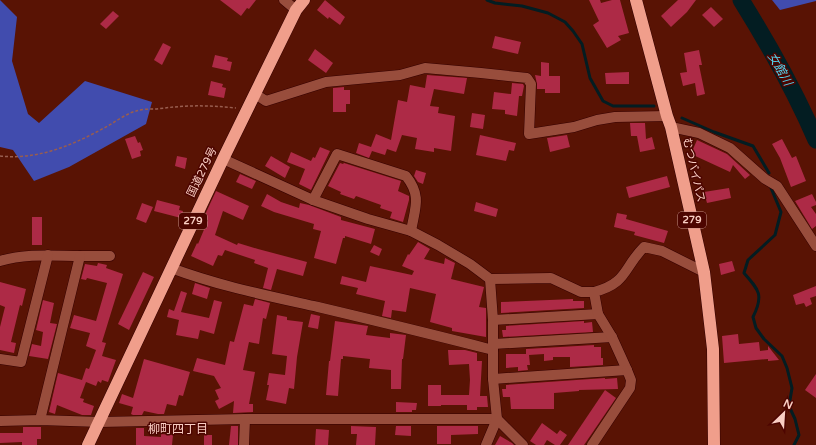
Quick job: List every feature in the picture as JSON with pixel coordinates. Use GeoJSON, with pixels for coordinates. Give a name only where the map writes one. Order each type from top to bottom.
{"type":"FeatureCollection","features":[{"type":"Feature","properties":{"kind":"highway","name":"国道279号"},"geometry":{"type":"LineString","coordinates":[[88,445],[223,159],[296,10],[304,0]]}},
{"type":"Feature","properties":{"kind":"highway","name":"むつバイパス"},"geometry":{"type":"LineString","coordinates":[[636,0],[669,121],[704,272],[713,349],[714,445]]}},
{"type":"Feature","properties":{"kind":"street"},"geometry":{"type":"LineString","coordinates":[[284,0],[296,10]]}},
{"type":"Feature","properties":{"kind":"street"},"geometry":{"type":"LineString","coordinates":[[255,94],[266,101],[326,82],[400,75],[425,68],[481,72],[527,78],[531,84],[529,134],[574,127],[597,120],[615,117],[669,121],[730,148],[765,179],[777,186],[816,246]]}},
{"type":"Feature","properties":{"kind":"street"},"geometry":{"type":"LineString","coordinates":[[313,200],[337,154],[406,176],[413,185],[417,195],[411,231]]}},
{"type":"Feature","properties":{"kind":"street"},"geometry":{"type":"LineString","coordinates":[[223,159],[313,200],[368,219],[411,231],[470,264],[490,279],[551,278],[582,292],[594,292],[608,289],[619,281],[644,247],[662,251],[704,272]]}},
{"type":"Feature","properties":{"kind":"street"},"geometry":{"type":"LineString","coordinates":[[0,359],[21,362],[48,255]]}},
{"type":"Feature","properties":{"kind":"street"},"geometry":{"type":"LineString","coordinates":[[0,261],[26,256],[110,256]]}},
{"type":"Feature","properties":{"kind":"street"},"geometry":{"type":"LineString","coordinates":[[40,420],[80,256]]}},
{"type":"Feature","properties":{"kind":"street"},"geometry":{"type":"LineString","coordinates":[[171,268],[191,276],[243,290],[493,347],[612,337]]}},
{"type":"Feature","properties":{"kind":"street"},"geometry":{"type":"LineString","coordinates":[[486,445],[497,419],[493,379],[493,320],[490,279]]}},
{"type":"Feature","properties":{"kind":"street"},"geometry":{"type":"LineString","coordinates":[[592,445],[630,388],[631,380],[612,337],[598,314],[594,292]]}},
{"type":"Feature","properties":{"kind":"street"},"geometry":{"type":"LineString","coordinates":[[493,320],[598,314]]}},
{"type":"Feature","properties":{"kind":"street"},"geometry":{"type":"LineString","coordinates":[[493,379],[627,370]]}},
{"type":"Feature","properties":{"kind":"street"},"geometry":{"type":"LineString","coordinates":[[0,421],[40,420],[100,422],[246,419],[497,419],[523,445]]}},
{"type":"Feature","properties":{"kind":"street"},"geometry":{"type":"LineString","coordinates":[[244,445],[246,419]]}},
{"type":"Feature","properties":{"kind":"path"},"geometry":{"type":"LineString","coordinates":[[0,156],[32,156],[50,152],[90,135],[136,111],[189,105],[248,109]]}},
{"type":"Feature","properties":{"kind":"shaded area"},"geometry":{"type":"Polygon","coordinates":[[[0,0],[17,17],[12,61],[28,114],[39,123],[85,81],[152,102],[146,124],[69,167],[34,181],[13,150],[0,147],[0,0]]]}},
{"type":"Feature","properties":{"kind":"shaded area"},"geometry":{"type":"Polygon","coordinates":[[[772,0],[816,0],[816,1],[780,10],[772,0]]]}},
{"type":"Feature","properties":{"kind":"building"},"geometry":{"type":"Polygon","coordinates":[[[220,0],[256,0],[241,16],[220,0]]]}},
{"type":"Feature","properties":{"kind":"building"},"geometry":{"type":"Polygon","coordinates":[[[325,0],[345,17],[340,25],[329,17],[328,19],[317,10],[325,0]]]}},
{"type":"Feature","properties":{"kind":"building"},"geometry":{"type":"Polygon","coordinates":[[[589,0],[600,0],[601,3],[612,0],[620,0],[629,33],[618,36],[621,40],[607,48],[593,25],[599,21],[589,0]]]}},
{"type":"Feature","properties":{"kind":"building"},"geometry":{"type":"Polygon","coordinates":[[[678,0],[696,0],[687,12],[671,27],[661,16],[678,0]]]}},
{"type":"Feature","properties":{"kind":"building"},"geometry":{"type":"Polygon","coordinates":[[[711,7],[723,19],[714,27],[702,15],[711,7]]]}},
{"type":"Feature","properties":{"kind":"building"},"geometry":{"type":"Polygon","coordinates":[[[113,11],[119,16],[106,29],[100,24],[113,11]]]}},
{"type":"Feature","properties":{"kind":"building"},"geometry":{"type":"Polygon","coordinates":[[[495,36],[521,42],[518,54],[492,48],[495,36]]]}},
{"type":"Feature","properties":{"kind":"building"},"geometry":{"type":"Polygon","coordinates":[[[163,43],[171,47],[162,65],[154,60],[163,43]]]}},
{"type":"Feature","properties":{"kind":"building"},"geometry":{"type":"Polygon","coordinates":[[[315,49],[333,63],[326,73],[308,60],[315,49]]]}},
{"type":"Feature","properties":{"kind":"building"},"geometry":{"type":"Polygon","coordinates":[[[699,50],[702,65],[699,65],[705,94],[697,96],[695,83],[683,86],[680,73],[687,72],[684,53],[699,50]]]}},
{"type":"Feature","properties":{"kind":"building"},"geometry":{"type":"Polygon","coordinates":[[[215,55],[228,58],[227,61],[232,62],[230,71],[212,67],[215,55]]]}},
{"type":"Feature","properties":{"kind":"building"},"geometry":{"type":"Polygon","coordinates":[[[541,62],[549,63],[549,76],[560,76],[560,93],[545,93],[545,89],[537,89],[535,75],[541,76],[541,62]]]}},
{"type":"Feature","properties":{"kind":"building"},"geometry":{"type":"Polygon","coordinates":[[[629,72],[629,84],[606,84],[605,73],[629,72]]]}},
{"type":"Feature","properties":{"kind":"building"},"geometry":{"type":"Polygon","coordinates":[[[427,75],[467,78],[464,94],[434,89],[430,106],[439,107],[438,113],[455,116],[451,151],[434,148],[434,152],[415,149],[417,138],[402,135],[396,152],[387,149],[385,155],[372,151],[369,158],[356,153],[359,143],[371,147],[376,134],[391,140],[398,100],[407,102],[410,85],[425,88],[427,75]]]}},
{"type":"Feature","properties":{"kind":"building"},"geometry":{"type":"Polygon","coordinates":[[[211,81],[223,84],[222,87],[226,88],[224,98],[208,95],[211,81]]]}},
{"type":"Feature","properties":{"kind":"building"},"geometry":{"type":"Polygon","coordinates":[[[512,83],[523,84],[524,86],[522,96],[519,96],[517,116],[505,114],[505,110],[492,109],[494,92],[511,94],[512,83]]]}},
{"type":"Feature","properties":{"kind":"building"},"geometry":{"type":"Polygon","coordinates":[[[344,87],[344,90],[350,90],[350,104],[346,104],[346,112],[333,112],[333,88],[344,87]]]}},
{"type":"Feature","properties":{"kind":"building"},"geometry":{"type":"Polygon","coordinates":[[[472,113],[485,115],[483,129],[470,127],[472,113]]]}},
{"type":"Feature","properties":{"kind":"building"},"geometry":{"type":"Polygon","coordinates":[[[630,123],[645,123],[646,139],[652,137],[655,149],[640,152],[637,136],[631,136],[630,123]]]}},
{"type":"Feature","properties":{"kind":"building"},"geometry":{"type":"Polygon","coordinates":[[[480,135],[516,143],[514,151],[509,150],[506,161],[476,155],[480,135]]]}},
{"type":"Feature","properties":{"kind":"building"},"geometry":{"type":"Polygon","coordinates":[[[567,135],[570,147],[550,152],[547,138],[567,135]]]}},
{"type":"Feature","properties":{"kind":"building"},"geometry":{"type":"Polygon","coordinates":[[[135,136],[138,143],[140,142],[143,150],[140,151],[141,156],[132,159],[125,139],[135,136]]]}},
{"type":"Feature","properties":{"kind":"building"},"geometry":{"type":"Polygon","coordinates":[[[782,139],[792,158],[796,156],[806,181],[791,187],[780,158],[772,144],[782,139]]]}},
{"type":"Feature","properties":{"kind":"building"},"geometry":{"type":"Polygon","coordinates":[[[697,140],[727,154],[750,175],[745,179],[733,165],[730,172],[691,154],[697,140]]]}},
{"type":"Feature","properties":{"kind":"building"},"geometry":{"type":"Polygon","coordinates":[[[320,147],[330,151],[311,190],[299,184],[305,169],[287,162],[291,152],[311,161],[313,157],[315,158],[320,147]]]}},
{"type":"Feature","properties":{"kind":"building"},"geometry":{"type":"Polygon","coordinates":[[[177,156],[187,158],[185,169],[175,166],[177,156]]]}},
{"type":"Feature","properties":{"kind":"building"},"geometry":{"type":"Polygon","coordinates":[[[271,156],[290,167],[285,178],[265,166],[271,156]]]}},
{"type":"Feature","properties":{"kind":"building"},"geometry":{"type":"Polygon","coordinates":[[[340,163],[401,181],[398,191],[409,196],[403,222],[390,218],[392,212],[380,208],[381,205],[356,196],[354,199],[340,194],[341,192],[328,186],[340,163]]]}},
{"type":"Feature","properties":{"kind":"building"},"geometry":{"type":"Polygon","coordinates":[[[416,170],[426,173],[423,184],[418,182],[414,176],[416,170]]]}},
{"type":"Feature","properties":{"kind":"building"},"geometry":{"type":"Polygon","coordinates":[[[240,174],[256,181],[252,189],[236,182],[240,174]]]}},
{"type":"Feature","properties":{"kind":"building"},"geometry":{"type":"Polygon","coordinates":[[[667,176],[670,187],[629,198],[626,187],[667,176]]]}},
{"type":"Feature","properties":{"kind":"building"},"geometry":{"type":"Polygon","coordinates":[[[729,188],[731,198],[707,203],[704,192],[729,188]]]}},
{"type":"Feature","properties":{"kind":"building"},"geometry":{"type":"Polygon","coordinates":[[[216,191],[249,206],[243,220],[223,211],[215,235],[237,245],[238,243],[307,262],[303,276],[277,269],[271,290],[263,288],[268,268],[254,263],[255,260],[225,250],[222,256],[218,255],[213,266],[191,256],[197,243],[198,244],[208,220],[203,219],[216,191]]]}},
{"type":"Feature","properties":{"kind":"building"},"geometry":{"type":"Polygon","coordinates":[[[267,194],[281,202],[299,208],[300,203],[309,205],[341,217],[341,220],[375,229],[371,244],[345,236],[345,238],[343,238],[336,264],[314,258],[321,231],[313,229],[314,224],[274,212],[261,206],[267,194]]]}},
{"type":"Feature","properties":{"kind":"building"},"geometry":{"type":"Polygon","coordinates":[[[812,194],[816,202],[816,205],[811,207],[816,214],[816,226],[812,229],[795,201],[812,194]]]}},
{"type":"Feature","properties":{"kind":"building"},"geometry":{"type":"Polygon","coordinates":[[[157,200],[180,206],[179,210],[183,211],[181,218],[154,211],[157,200]]]}},
{"type":"Feature","properties":{"kind":"building"},"geometry":{"type":"Polygon","coordinates":[[[476,202],[498,209],[496,217],[474,211],[476,202]]]}},
{"type":"Feature","properties":{"kind":"building"},"geometry":{"type":"Polygon","coordinates":[[[142,203],[153,207],[146,223],[136,219],[142,203]]]}},
{"type":"Feature","properties":{"kind":"building"},"geometry":{"type":"Polygon","coordinates":[[[617,213],[627,215],[626,219],[668,231],[664,243],[634,235],[635,232],[614,227],[617,213]]]}},
{"type":"Feature","properties":{"kind":"building"},"geometry":{"type":"Polygon","coordinates":[[[32,217],[42,217],[42,245],[32,245],[32,217]]]}},
{"type":"Feature","properties":{"kind":"building"},"geometry":{"type":"Polygon","coordinates":[[[418,242],[430,249],[424,259],[444,264],[445,258],[455,263],[451,279],[484,287],[479,307],[486,308],[486,337],[452,331],[452,328],[430,322],[436,294],[410,288],[406,312],[392,310],[391,318],[382,316],[385,301],[356,294],[358,288],[340,284],[342,276],[366,282],[370,266],[412,275],[414,271],[402,266],[408,254],[409,255],[418,242]]]}},
{"type":"Feature","properties":{"kind":"building"},"geometry":{"type":"Polygon","coordinates":[[[374,245],[382,249],[379,256],[370,252],[374,245]]]}},
{"type":"Feature","properties":{"kind":"building"},"geometry":{"type":"Polygon","coordinates":[[[732,261],[735,271],[721,275],[719,264],[732,261]]]}},
{"type":"Feature","properties":{"kind":"building"},"geometry":{"type":"Polygon","coordinates":[[[98,263],[107,265],[106,268],[123,274],[102,342],[106,343],[102,356],[116,360],[108,382],[102,380],[101,383],[98,381],[96,386],[86,382],[80,398],[84,399],[83,402],[94,406],[91,415],[82,415],[57,405],[55,414],[49,412],[58,373],[82,380],[86,368],[89,369],[96,350],[86,346],[90,333],[70,328],[74,315],[96,321],[107,283],[87,278],[86,280],[81,279],[85,264],[97,266],[98,263]]]}},
{"type":"Feature","properties":{"kind":"building"},"geometry":{"type":"Polygon","coordinates":[[[143,272],[154,277],[129,330],[118,324],[143,272]]]}},
{"type":"Feature","properties":{"kind":"building"},"geometry":{"type":"Polygon","coordinates":[[[0,282],[26,289],[22,306],[20,305],[11,342],[16,343],[14,353],[0,350],[0,327],[5,307],[0,305],[0,282]]]}},
{"type":"Feature","properties":{"kind":"building"},"geometry":{"type":"Polygon","coordinates":[[[195,283],[210,288],[207,299],[192,294],[195,283]]]}},
{"type":"Feature","properties":{"kind":"building"},"geometry":{"type":"Polygon","coordinates":[[[816,286],[816,296],[810,298],[812,304],[806,307],[804,303],[796,305],[793,295],[816,286]]]}},
{"type":"Feature","properties":{"kind":"building"},"geometry":{"type":"Polygon","coordinates":[[[181,291],[187,293],[181,312],[209,318],[214,300],[222,302],[214,334],[200,330],[198,339],[176,335],[179,320],[167,317],[169,309],[174,311],[181,291]]]}},
{"type":"Feature","properties":{"kind":"building"},"geometry":{"type":"Polygon","coordinates":[[[255,299],[270,303],[266,319],[263,318],[259,344],[249,342],[243,370],[255,372],[249,404],[253,404],[253,412],[233,413],[234,401],[219,409],[215,401],[219,399],[215,390],[221,388],[214,376],[193,371],[197,358],[225,365],[230,341],[234,342],[244,304],[253,306],[255,299]]]}},
{"type":"Feature","properties":{"kind":"building"},"geometry":{"type":"Polygon","coordinates":[[[573,299],[573,301],[584,301],[584,308],[501,313],[501,302],[573,299]]]}},
{"type":"Feature","properties":{"kind":"building"},"geometry":{"type":"Polygon","coordinates":[[[43,300],[54,303],[50,323],[57,324],[48,359],[29,356],[32,344],[41,346],[43,332],[36,330],[43,300]]]}},
{"type":"Feature","properties":{"kind":"building"},"geometry":{"type":"Polygon","coordinates":[[[311,314],[320,316],[318,329],[308,327],[311,314]]]}},
{"type":"Feature","properties":{"kind":"building"},"geometry":{"type":"Polygon","coordinates":[[[277,315],[287,317],[287,320],[303,322],[297,357],[294,389],[289,388],[286,404],[266,400],[269,385],[267,385],[269,373],[285,375],[287,356],[272,354],[277,315]]]}},
{"type":"Feature","properties":{"kind":"building"},"geometry":{"type":"Polygon","coordinates":[[[335,321],[368,326],[366,335],[390,338],[390,333],[406,335],[402,359],[401,389],[391,389],[391,370],[369,368],[370,359],[343,356],[343,359],[341,359],[338,396],[326,395],[335,321]]]}},
{"type":"Feature","properties":{"kind":"building"},"geometry":{"type":"Polygon","coordinates":[[[584,321],[584,323],[592,322],[593,332],[503,337],[502,330],[506,330],[506,326],[584,321]]]}},
{"type":"Feature","properties":{"kind":"building"},"geometry":{"type":"Polygon","coordinates":[[[738,334],[739,344],[759,342],[760,351],[768,350],[768,346],[779,360],[768,361],[768,359],[724,363],[722,336],[738,334]]]}},
{"type":"Feature","properties":{"kind":"building"},"geometry":{"type":"Polygon","coordinates":[[[594,345],[594,347],[601,347],[601,358],[603,358],[603,365],[570,367],[570,357],[553,357],[553,360],[544,361],[544,354],[529,355],[530,365],[527,365],[528,370],[518,371],[518,367],[506,368],[506,354],[526,354],[526,349],[594,345]]]}},
{"type":"Feature","properties":{"kind":"building"},"geometry":{"type":"Polygon","coordinates":[[[448,350],[465,350],[477,353],[477,361],[482,361],[480,396],[487,396],[488,407],[477,407],[477,410],[467,410],[467,405],[428,406],[428,385],[441,385],[441,395],[469,395],[469,364],[449,365],[448,350]]]}},
{"type":"Feature","properties":{"kind":"building"},"geometry":{"type":"Polygon","coordinates":[[[144,359],[190,372],[183,396],[179,395],[176,406],[167,404],[164,414],[144,411],[142,415],[133,415],[131,414],[133,407],[119,403],[122,394],[133,398],[144,359]]]}},
{"type":"Feature","properties":{"kind":"building"},"geometry":{"type":"Polygon","coordinates":[[[816,374],[816,398],[805,390],[816,374]]]}},
{"type":"Feature","properties":{"kind":"building"},"geometry":{"type":"Polygon","coordinates":[[[617,378],[618,389],[579,390],[554,393],[554,409],[511,409],[510,397],[503,397],[502,389],[506,389],[506,385],[617,378]]]}},
{"type":"Feature","properties":{"kind":"building"},"geometry":{"type":"Polygon","coordinates":[[[605,390],[616,398],[584,445],[568,445],[605,390]]]}},
{"type":"Feature","properties":{"kind":"building"},"geometry":{"type":"Polygon","coordinates":[[[396,402],[417,403],[416,410],[412,410],[412,412],[396,412],[396,402]]]}},
{"type":"Feature","properties":{"kind":"building"},"geometry":{"type":"Polygon","coordinates":[[[542,423],[557,434],[560,430],[567,435],[560,445],[555,445],[547,440],[544,445],[536,445],[530,441],[542,423]]]}},
{"type":"Feature","properties":{"kind":"building"},"geometry":{"type":"Polygon","coordinates":[[[231,426],[238,426],[238,445],[229,445],[231,426]]]}},
{"type":"Feature","properties":{"kind":"building"},"geometry":{"type":"Polygon","coordinates":[[[351,426],[376,427],[375,445],[356,445],[357,434],[351,434],[351,426]]]}},
{"type":"Feature","properties":{"kind":"building"},"geometry":{"type":"Polygon","coordinates":[[[396,426],[411,426],[411,436],[395,435],[396,426]]]}},
{"type":"Feature","properties":{"kind":"building"},"geometry":{"type":"Polygon","coordinates":[[[437,426],[478,426],[478,434],[451,435],[451,444],[437,444],[437,426]]]}},
{"type":"Feature","properties":{"kind":"building"},"geometry":{"type":"Polygon","coordinates":[[[23,427],[41,427],[41,439],[37,439],[37,445],[22,445],[22,442],[0,443],[0,433],[23,433],[23,427]]]}},
{"type":"Feature","properties":{"kind":"building"},"geometry":{"type":"Polygon","coordinates":[[[136,428],[144,428],[144,436],[161,437],[161,434],[173,435],[172,445],[136,445],[136,428]]]}},
{"type":"Feature","properties":{"kind":"building"},"geometry":{"type":"Polygon","coordinates":[[[316,429],[329,430],[328,445],[315,445],[316,429]]]}},
{"type":"Feature","properties":{"kind":"building"},"geometry":{"type":"Polygon","coordinates":[[[204,435],[212,435],[212,445],[204,445],[204,435]]]}},
{"type":"Feature","properties":{"kind":"building"},"geometry":{"type":"Polygon","coordinates":[[[500,436],[512,443],[514,445],[495,445],[500,436]]]}},
{"type":"Feature","properties":{"kind":"waterway"},"geometry":{"type":"LineString","coordinates":[[487,0],[495,3],[522,6],[548,13],[565,22],[582,44],[590,78],[603,101],[613,106],[654,106]]}},
{"type":"Feature","properties":{"kind":"waterway","name":"女館川"},"geometry":{"type":"LineString","coordinates":[[741,0],[781,68],[816,140]]}},
{"type":"Feature","properties":{"kind":"waterway"},"geometry":{"type":"LineString","coordinates":[[682,118],[714,132],[753,146],[769,173]]}},
{"type":"Feature","properties":{"kind":"waterway"},"geometry":{"type":"LineString","coordinates":[[771,188],[781,212],[775,235],[748,260],[744,273],[758,293],[758,303],[753,317],[756,328],[764,339],[782,356],[787,368],[792,388],[789,406],[795,419],[799,435],[794,445]]}},
{"type":"Feature","properties":{"kind":"district","name":"柳町四丁目"},"geometry":{"type":"Point","coordinates":[178,429]}}]}
